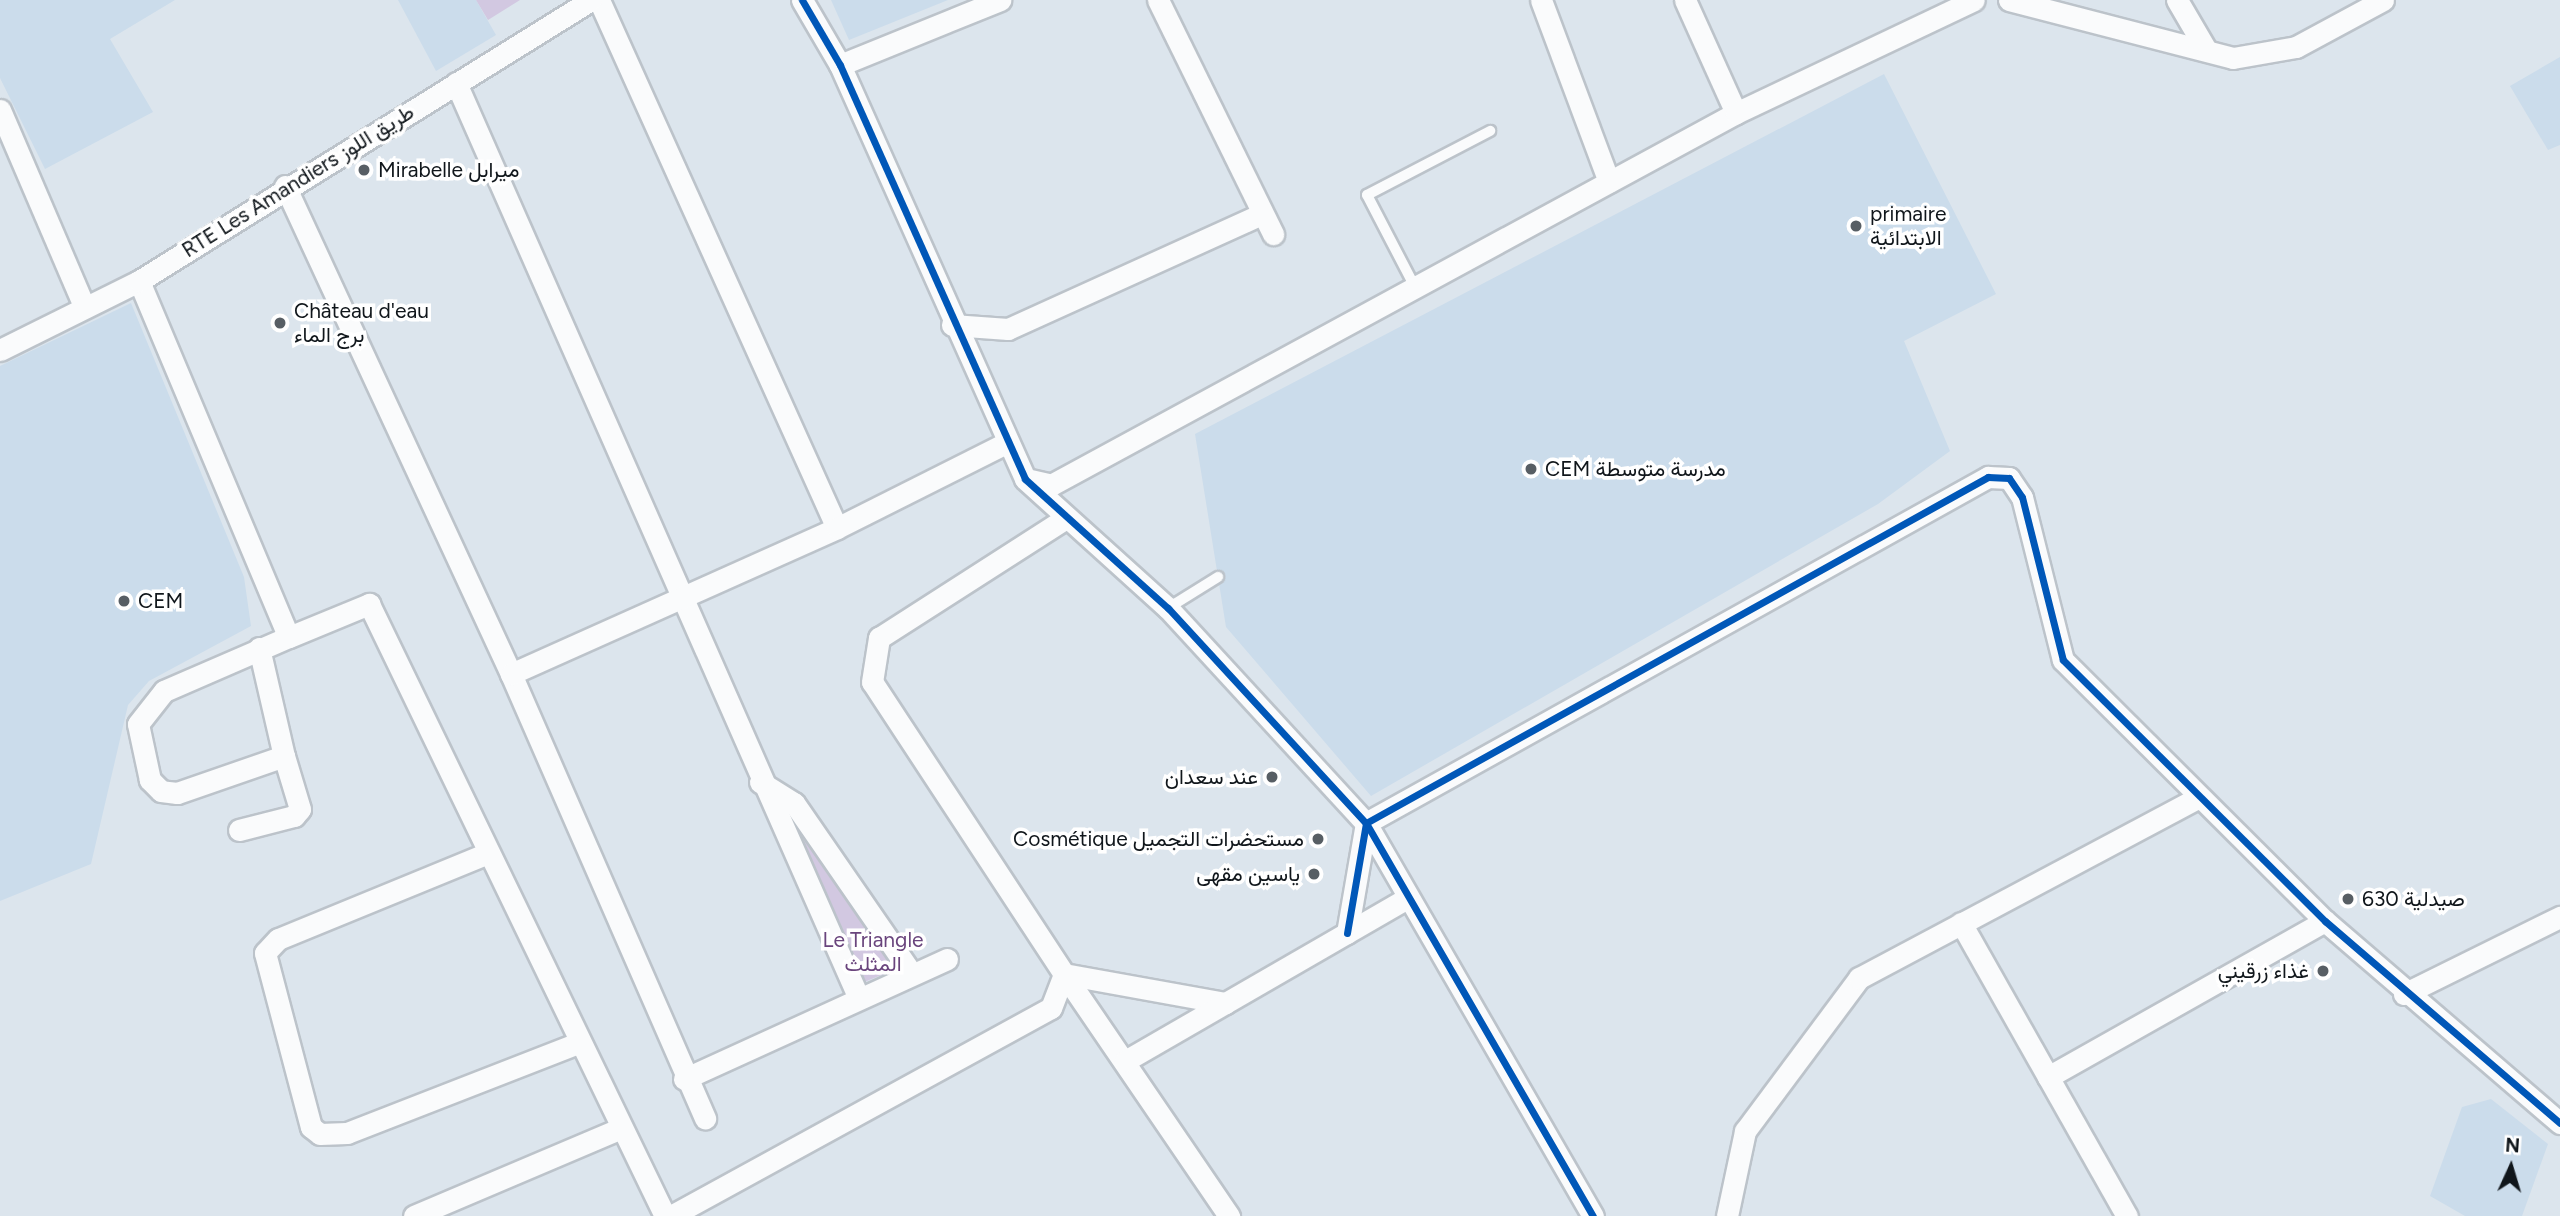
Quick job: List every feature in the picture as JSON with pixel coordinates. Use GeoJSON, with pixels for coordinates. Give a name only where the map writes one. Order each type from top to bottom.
{"type":"FeatureCollection","features":[{"type":"Feature","properties":{"kind":"street","name":"RTE Les Amandiers طريق اللوز"},"geometry":{"type":"LineString","coordinates":[[0,350],[83,304],[139,281],[285,186],[591,0]]}},
{"type":"Feature","properties":{"kind":"street"},"geometry":{"type":"LineString","coordinates":[[599,0],[837,528]]}},
{"type":"Feature","properties":{"kind":"street"},"geometry":{"type":"LineString","coordinates":[[802,0],[840,65],[952,325],[1025,479],[1168,608],[1366,823],[1406,899],[1593,1216]]}},
{"type":"Feature","properties":{"kind":"street"},"geometry":{"type":"LineString","coordinates":[[840,65],[1000,0]]}},
{"type":"Feature","properties":{"kind":"street"},"geometry":{"type":"LineString","coordinates":[[1158,0],[1273,234]]}},
{"type":"Feature","properties":{"kind":"street"},"geometry":{"type":"LineString","coordinates":[[1541,0],[1609,182]]}},
{"type":"Feature","properties":{"kind":"street"},"geometry":{"type":"LineString","coordinates":[[1685,0],[1736,113]]}},
{"type":"Feature","properties":{"kind":"street"},"geometry":{"type":"LineString","coordinates":[[1025,479],[1051,485],[1736,113],[1974,0]]}},
{"type":"Feature","properties":{"kind":"street"},"geometry":{"type":"LineString","coordinates":[[2008,0],[2205,48],[2233,58],[2296,47],[2383,0]]}},
{"type":"Feature","properties":{"kind":"street"},"geometry":{"type":"LineString","coordinates":[[2177,0],[2205,48]]}},
{"type":"Feature","properties":{"kind":"street"},"geometry":{"type":"LineString","coordinates":[[456,83],[683,597],[760,782],[858,996]]}},
{"type":"Feature","properties":{"kind":"street"},"geometry":{"type":"LineString","coordinates":[[0,110],[83,304]]}},
{"type":"Feature","properties":{"kind":"street"},"geometry":{"type":"LineString","coordinates":[[285,186],[511,674],[684,1079],[705,1118]]}},
{"type":"Feature","properties":{"kind":"street"},"geometry":{"type":"LineString","coordinates":[[952,325],[1008,330],[1262,214]]}},
{"type":"Feature","properties":{"kind":"street"},"geometry":{"type":"LineString","coordinates":[[139,281],[289,637]]}},
{"type":"Feature","properties":{"kind":"street"},"geometry":{"type":"LineString","coordinates":[[511,674],[837,528],[1006,443]]}},
{"type":"Feature","properties":{"kind":"street"},"geometry":{"type":"LineString","coordinates":[[1366,823],[1988,477],[2009,478],[2022,496],[2063,660],[2198,799],[2325,922],[2404,994],[2560,1123]]}},
{"type":"Feature","properties":{"kind":"street"},"geometry":{"type":"LineString","coordinates":[[1066,518],[879,638],[872,682],[1064,974],[1229,1216]]}},
{"type":"Feature","properties":{"kind":"street"},"geometry":{"type":"LineString","coordinates":[[284,756],[177,793],[161,791],[150,780],[138,737],[144,708],[164,691],[259,648],[369,604],[660,1215],[1051,1008],[1064,974]]}},
{"type":"Feature","properties":{"kind":"street"},"geometry":{"type":"LineString","coordinates":[[239,830],[294,816],[300,809],[284,756],[259,648]]}},
{"type":"Feature","properties":{"kind":"street"},"geometry":{"type":"LineString","coordinates":[[760,782],[794,803],[912,974]]}},
{"type":"Feature","properties":{"kind":"street"},"geometry":{"type":"LineString","coordinates":[[1727,1216],[1745,1131],[1859,978],[2198,799]]}},
{"type":"Feature","properties":{"kind":"street"},"geometry":{"type":"LineString","coordinates":[[1347,933],[1366,823]]}},
{"type":"Feature","properties":{"kind":"street"},"geometry":{"type":"LineString","coordinates":[[488,853],[278,939],[265,953],[311,1127],[320,1135],[347,1133],[578,1043]]}},
{"type":"Feature","properties":{"kind":"street"},"geometry":{"type":"LineString","coordinates":[[1125,1061],[1406,899]]}},
{"type":"Feature","properties":{"kind":"street"},"geometry":{"type":"LineString","coordinates":[[2404,994],[2560,917]]}},
{"type":"Feature","properties":{"kind":"street"},"geometry":{"type":"LineString","coordinates":[[2048,1076],[2325,922]]}},
{"type":"Feature","properties":{"kind":"street"},"geometry":{"type":"LineString","coordinates":[[1961,923],[2127,1216]]}},
{"type":"Feature","properties":{"kind":"street"},"geometry":{"type":"LineString","coordinates":[[684,1079],[858,996],[947,959]]}},
{"type":"Feature","properties":{"kind":"street"},"geometry":{"type":"LineString","coordinates":[[1064,974],[1225,1003]]}},
{"type":"Feature","properties":{"kind":"street"},"geometry":{"type":"LineString","coordinates":[[418,1215],[619,1129]]}},
{"type":"Feature","properties":{"kind":"lane"},"geometry":{"type":"LineString","coordinates":[[1416,289],[1367,195],[1490,131]]}},
{"type":"Feature","properties":{"kind":"lane"},"geometry":{"type":"LineString","coordinates":[[1168,608],[1219,577]]}},
{"type":"Feature","properties":{"kind":"shaded area"},"geometry":{"type":"Polygon","coordinates":[[[0,0],[175,0],[110,39],[153,112],[45,169],[0,78],[0,0]]]}},
{"type":"Feature","properties":{"kind":"shaded area"},"geometry":{"type":"Polygon","coordinates":[[[398,0],[476,0],[496,35],[436,71],[398,0]]]}},
{"type":"Feature","properties":{"kind":"shaded area"},"geometry":{"type":"Polygon","coordinates":[[[831,0],[948,0],[849,40],[831,0]]]}},
{"type":"Feature","properties":{"kind":"shaded area"},"geometry":{"type":"Polygon","coordinates":[[[2560,57],[2560,145],[2548,150],[2510,86],[2560,57]]]}},
{"type":"Feature","properties":{"kind":"shaded area","name":"CEM مدرسة متوسطة"},"geometry":{"type":"Polygon","coordinates":[[[1884,74],[1996,294],[1904,341],[1950,451],[1878,504],[1371,796],[1226,627],[1195,434],[1884,74]]]}},
{"type":"Feature","properties":{"kind":"shaded area","name":"CEM"},"geometry":{"type":"Polygon","coordinates":[[[131,303],[244,577],[251,626],[149,681],[128,705],[91,864],[0,901],[0,366],[131,303]]]}},
{"type":"Feature","properties":{"kind":"shaded area"},"geometry":{"type":"Polygon","coordinates":[[[2491,1099],[2548,1144],[2522,1216],[2465,1216],[2430,1196],[2462,1107],[2491,1099]]]}},
{"type":"Feature","properties":{"kind":"green space"},"geometry":{"type":"Polygon","coordinates":[[[476,0],[520,0],[488,20],[476,0]]]}},
{"type":"Feature","properties":{"kind":"green space","name":"Le Triangle المثلث"},"geometry":{"type":"Polygon","coordinates":[[[785,807],[908,964],[862,983],[785,807]]]}},
{"type":"Feature","properties":{"kind":"cycle path"},"geometry":{"type":"LineString","coordinates":[[802,0],[840,65],[1025,479],[1168,608],[1366,823],[1593,1216]]}},
{"type":"Feature","properties":{"kind":"cycle path"},"geometry":{"type":"LineString","coordinates":[[1347,933],[1366,823],[1988,477],[2009,478],[2022,497],[2063,660],[2325,921],[2560,1123]]}},
{"type":"Feature","properties":{"kind":"place","name":"Mirabelle ميرابل"},"geometry":{"type":"Point","coordinates":[364,170]}},
{"type":"Feature","properties":{"kind":"place","name":"primaire الابتدائية"},"geometry":{"type":"Point","coordinates":[1856,226]}},
{"type":"Feature","properties":{"kind":"place","name":"Château d'eau برج الماء"},"geometry":{"type":"Point","coordinates":[280,323]}},
{"type":"Feature","properties":{"kind":"place","name":"CEM مدرسة متوسطة"},"geometry":{"type":"Point","coordinates":[1531,469]}},
{"type":"Feature","properties":{"kind":"place","name":"CEM"},"geometry":{"type":"Point","coordinates":[124,601]}},
{"type":"Feature","properties":{"kind":"place","name":"عند سعدان"},"geometry":{"type":"Point","coordinates":[1272,777]}},
{"type":"Feature","properties":{"kind":"place","name":"Cosmétique مستحضرات التجميل"},"geometry":{"type":"Point","coordinates":[1318,839]}},
{"type":"Feature","properties":{"kind":"place","name":"ياسين مقهى"},"geometry":{"type":"Point","coordinates":[1314,874]}},
{"type":"Feature","properties":{"kind":"place","name":"صيدلية 630"},"geometry":{"type":"Point","coordinates":[2348,899]}},
{"type":"Feature","properties":{"kind":"place","name":"غذاء زرقيني"},"geometry":{"type":"Point","coordinates":[2323,971]}}]}
